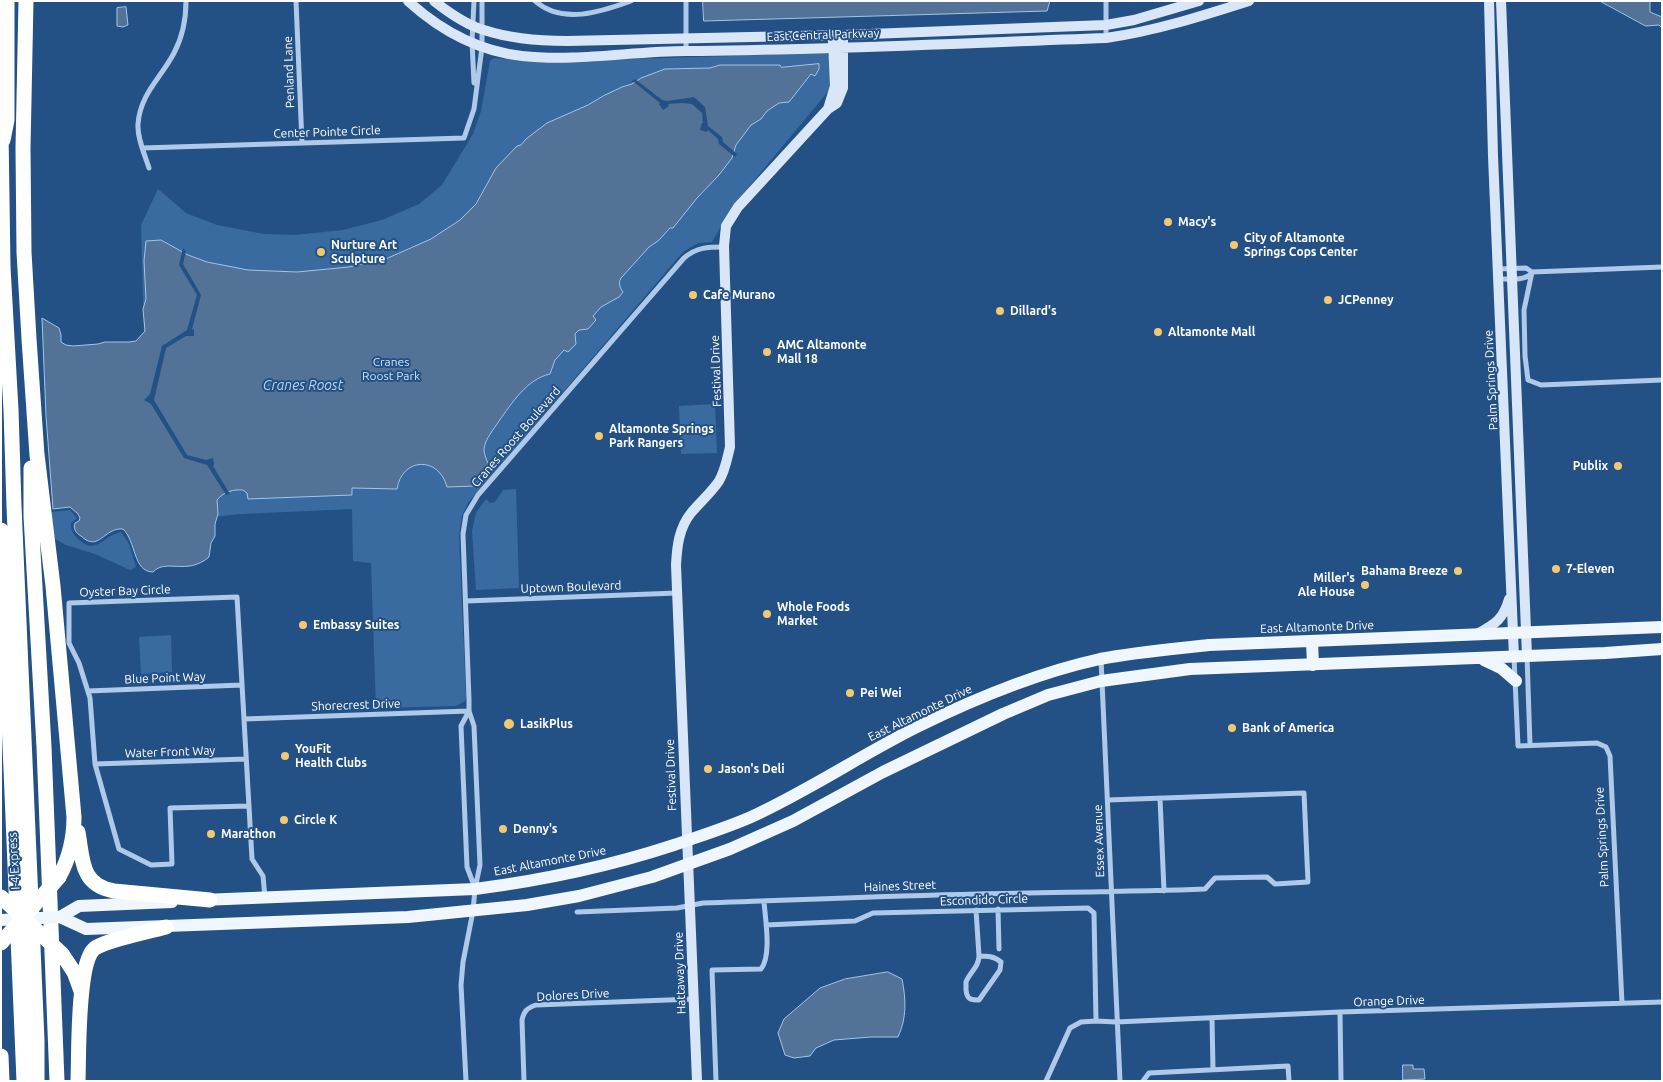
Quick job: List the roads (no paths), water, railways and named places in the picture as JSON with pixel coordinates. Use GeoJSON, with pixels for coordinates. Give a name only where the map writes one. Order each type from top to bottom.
{"type":"FeatureCollection","features":[{"type":"Feature","properties":{"kind":"highway"},"geometry":{"type":"LineString","coordinates":[[2,144],[7,120],[7,1]]}},
{"type":"Feature","properties":{"kind":"highway"},"geometry":{"type":"LineString","coordinates":[[26,1],[23,148],[24,252],[29,339],[37,454],[54,596],[74,816],[86,873],[96,885],[114,891],[210,900]]}},
{"type":"Feature","properties":{"kind":"highway","name":"I-4 Express"},"geometry":{"type":"LineString","coordinates":[[1,130],[3,267],[11,410],[37,1081]]}},
{"type":"Feature","properties":{"kind":"highway"},"geometry":{"type":"LineString","coordinates":[[29,339],[31,516],[44,747],[57,1081]]}},
{"type":"Feature","properties":{"kind":"highway","name":"I-4 Express"},"geometry":{"type":"LineString","coordinates":[[1,530],[24,1081]]}},
{"type":"Feature","properties":{"kind":"highway"},"geometry":{"type":"LineString","coordinates":[[1,943],[59,877],[68,861],[72,846],[74,816]]}},
{"type":"Feature","properties":{"kind":"highway"},"geometry":{"type":"LineString","coordinates":[[1,897],[62,954],[80,985],[78,1081]]}},
{"type":"Feature","properties":{"kind":"highway"},"geometry":{"type":"LineString","coordinates":[[81,995],[88,958],[95,948],[109,942],[166,927]]}},
{"type":"Feature","properties":{"kind":"highway"},"geometry":{"type":"LineString","coordinates":[[1,1056],[2,1081]]}},
{"type":"Feature","properties":{"kind":"main road","name":"East Central Parkway"},"geometry":{"type":"LineString","coordinates":[[408,1],[444,30],[482,47],[520,56],[556,58],[686,51],[1106,38],[1161,28],[1249,1]]}},
{"type":"Feature","properties":{"kind":"main road","name":"East Central Parkway"},"geometry":{"type":"LineString","coordinates":[[434,1],[482,30],[532,40],[567,41],[838,35],[1106,25],[1134,20],[1199,1]]}},
{"type":"Feature","properties":{"kind":"main road","name":"Palm Springs Drive"},"geometry":{"type":"LineString","coordinates":[[1489,1],[1498,274],[1512,588],[1520,634],[1527,656]]}},
{"type":"Feature","properties":{"kind":"main road","name":"Palm Springs Drive"},"geometry":{"type":"LineString","coordinates":[[1501,1],[1511,274],[1520,634],[1514,657]]}},
{"type":"Feature","properties":{"kind":"main road","name":"Festival Drive"},"geometry":{"type":"LineString","coordinates":[[688,864],[676,564],[680,535],[690,515],[720,480],[725,469],[730,447],[724,247],[726,226],[738,207],[828,109],[837,103],[843,88],[838,35]]}},
{"type":"Feature","properties":{"kind":"main road"},"geometry":{"type":"LineString","coordinates":[[1473,636],[1497,624],[1506,608],[1512,588]]}},
{"type":"Feature","properties":{"kind":"main road","name":"East Altamonte Drive"},"geometry":{"type":"LineString","coordinates":[[60,917],[79,906],[475,889],[585,871],[638,857],[751,817],[916,728],[977,700],[1027,679],[1101,659],[1154,650],[1209,645],[1662,628]]}},
{"type":"Feature","properties":{"kind":"main road"},"geometry":{"type":"LineString","coordinates":[[1312,641],[1313,665]]}},
{"type":"Feature","properties":{"kind":"main road"},"geometry":{"type":"LineString","coordinates":[[1,920],[60,917],[86,930],[408,917],[527,905],[579,896],[652,877],[730,849],[793,821],[883,772],[1003,714],[1048,695],[1101,681],[1190,669],[1514,657],[1662,649]]}},
{"type":"Feature","properties":{"kind":"main road"},"geometry":{"type":"LineString","coordinates":[[1480,658],[1502,668],[1516,681]]}},
{"type":"Feature","properties":{"kind":"main road","name":"Hattaway Drive"},"geometry":{"type":"LineString","coordinates":[[688,864],[697,1081]]}},
{"type":"Feature","properties":{"kind":"street"},"geometry":{"type":"LineString","coordinates":[[149,168],[142,148],[138,126],[143,100],[174,53],[182,31],[186,1]]}},
{"type":"Feature","properties":{"kind":"street","name":"Penland Lane"},"geometry":{"type":"LineString","coordinates":[[296,1],[302,143]]}},
{"type":"Feature","properties":{"kind":"street","name":"Center Pointe Circle"},"geometry":{"type":"LineString","coordinates":[[474,1],[472,42],[475,92]]}},
{"type":"Feature","properties":{"kind":"street","name":"Center Pointe Circle"},"geometry":{"type":"LineString","coordinates":[[142,148],[464,138],[474,109],[482,47],[482,1]]}},
{"type":"Feature","properties":{"kind":"street"},"geometry":{"type":"LineString","coordinates":[[535,1],[542,8],[568,15],[603,12],[631,1]]}},
{"type":"Feature","properties":{"kind":"street"},"geometry":{"type":"LineString","coordinates":[[686,1],[686,51]]}},
{"type":"Feature","properties":{"kind":"street"},"geometry":{"type":"LineString","coordinates":[[1106,1],[1106,38]]}},
{"type":"Feature","properties":{"kind":"street","name":"Cranes Roost Boulevard"},"geometry":{"type":"LineString","coordinates":[[466,1081],[461,984],[480,864],[474,726],[469,710],[463,545],[464,524],[471,504],[478,495],[684,258],[696,249],[724,247]]}},
{"type":"Feature","properties":{"kind":"street"},"geometry":{"type":"LineString","coordinates":[[1498,274],[1511,274],[1526,268],[1532,272],[1662,267]]}},
{"type":"Feature","properties":{"kind":"street"},"geometry":{"type":"LineString","coordinates":[[1498,274],[1528,277],[1532,272]]}},
{"type":"Feature","properties":{"kind":"street"},"geometry":{"type":"LineString","coordinates":[[1532,272],[1524,310],[1525,356],[1528,380],[1540,385],[1662,380]]}},
{"type":"Feature","properties":{"kind":"street","name":"Uptown Boulevard"},"geometry":{"type":"LineString","coordinates":[[466,601],[677,593]]}},
{"type":"Feature","properties":{"kind":"street","name":"Oyster Bay Circle"},"geometry":{"type":"LineString","coordinates":[[249,806],[170,808],[172,864],[151,865],[119,849],[95,764],[90,698],[79,663],[69,643],[70,603],[237,597],[246,759],[249,806],[252,860],[263,876],[265,898]]}},
{"type":"Feature","properties":{"kind":"street","name":"Palm Springs Drive"},"geometry":{"type":"LineString","coordinates":[[1527,656],[1530,746]]}},
{"type":"Feature","properties":{"kind":"street","name":"Palm Springs Drive"},"geometry":{"type":"LineString","coordinates":[[1514,657],[1518,746],[1597,743],[1606,747],[1610,756],[1622,1004]]}},
{"type":"Feature","properties":{"kind":"street","name":"Essex Avenue"},"geometry":{"type":"LineString","coordinates":[[1101,659],[1120,1081]]}},
{"type":"Feature","properties":{"kind":"street","name":"Blue Point Way"},"geometry":{"type":"LineString","coordinates":[[88,691],[242,685]]}},
{"type":"Feature","properties":{"kind":"street","name":"Cranes Roost Boulevard"},"geometry":{"type":"LineString","coordinates":[[469,710],[461,726],[467,867],[475,889]]}},
{"type":"Feature","properties":{"kind":"street","name":"Shorecrest Drive"},"geometry":{"type":"LineString","coordinates":[[244,719],[469,710]]}},
{"type":"Feature","properties":{"kind":"street","name":"Water Front Way"},"geometry":{"type":"LineString","coordinates":[[95,764],[246,759]]}},
{"type":"Feature","properties":{"kind":"street","name":"Haines Street"},"geometry":{"type":"LineString","coordinates":[[577,912],[679,908],[703,903],[1205,889],[1215,878],[1266,877],[1275,884],[1308,882],[1304,793],[1160,798]]}},
{"type":"Feature","properties":{"kind":"street"},"geometry":{"type":"LineString","coordinates":[[1108,800],[1160,798],[1164,890]]}},
{"type":"Feature","properties":{"kind":"street"},"geometry":{"type":"LineString","coordinates":[[716,1081],[712,970],[761,969],[765,964],[767,948],[764,901]]}},
{"type":"Feature","properties":{"kind":"street","name":"Escondido Circle"},"geometry":{"type":"LineString","coordinates":[[766,925],[854,921],[874,913],[1088,908],[1094,913],[1096,1021]]}},
{"type":"Feature","properties":{"kind":"street"},"geometry":{"type":"LineString","coordinates":[[998,909],[1000,949]]}},
{"type":"Feature","properties":{"kind":"street"},"geometry":{"type":"LineString","coordinates":[[976,910],[977,965],[966,983],[967,997],[975,1000],[979,1000],[1000,970],[1001,962],[991,956],[978,956]]}},
{"type":"Feature","properties":{"kind":"street","name":"Dolores Drive"},"geometry":{"type":"LineString","coordinates":[[524,1081],[522,1020],[524,1013],[529,1008],[536,1005],[694,1000]]}},
{"type":"Feature","properties":{"kind":"street","name":"Orange Drive"},"geometry":{"type":"LineString","coordinates":[[1116,1022],[1340,1012],[1662,1002]]}},
{"type":"Feature","properties":{"kind":"street"},"geometry":{"type":"LineString","coordinates":[[1340,1012],[1341,1081]]}},
{"type":"Feature","properties":{"kind":"street"},"geometry":{"type":"LineString","coordinates":[[1212,1018],[1213,1070]]}},
{"type":"Feature","properties":{"kind":"street"},"geometry":{"type":"LineString","coordinates":[[1046,1081],[1070,1028],[1081,1022],[1116,1022]]}},
{"type":"Feature","properties":{"kind":"street"},"geometry":{"type":"LineString","coordinates":[[1143,1081],[1149,1073],[1288,1066],[1289,1081]]}},
{"type":"Feature","properties":{"kind":"water"},"geometry":{"type":"Polygon","coordinates":[[[703,1],[1050,1],[1047,11],[704,21],[703,1]]]}},
{"type":"Feature","properties":{"kind":"water"},"geometry":{"type":"Polygon","coordinates":[[[1600,1],[1650,1],[1650,12],[1662,17],[1662,28],[1659,25],[1646,26],[1600,1]]]}},
{"type":"Feature","properties":{"kind":"water"},"geometry":{"type":"Polygon","coordinates":[[[126,7],[128,25],[123,27],[117,26],[117,8],[126,7]]]}},
{"type":"Feature","properties":{"kind":"water","name":"Cranes Roost"},"geometry":{"type":"Polygon","coordinates":[[[819,64],[819,69],[815,76],[811,74],[789,102],[779,103],[751,125],[736,145],[732,158],[719,175],[697,198],[673,228],[670,228],[658,241],[649,247],[620,280],[623,292],[619,297],[601,307],[593,316],[596,320],[588,329],[579,330],[575,334],[576,344],[568,352],[564,350],[555,360],[550,374],[527,386],[515,400],[486,442],[484,449],[487,461],[491,467],[475,486],[447,487],[443,477],[437,470],[421,464],[413,466],[406,471],[400,478],[397,489],[352,488],[352,495],[248,499],[247,493],[243,490],[232,491],[225,493],[217,500],[218,514],[215,524],[215,536],[211,543],[209,557],[201,563],[185,566],[164,566],[153,572],[147,571],[138,562],[127,534],[123,529],[116,529],[97,541],[92,542],[78,534],[74,525],[80,518],[70,507],[53,509],[46,416],[42,318],[59,328],[61,342],[66,345],[136,341],[145,331],[143,309],[146,299],[144,261],[146,241],[161,240],[188,255],[207,262],[248,270],[297,272],[349,267],[388,258],[431,239],[460,220],[476,204],[496,168],[517,146],[521,145],[547,123],[632,84],[641,78],[665,69],[710,68],[720,65],[780,65],[781,67],[819,64]]]}},
{"type":"Feature","properties":{"kind":"water"},"geometry":{"type":"Polygon","coordinates":[[[888,972],[902,979],[905,1001],[904,1016],[898,1037],[834,1040],[816,1048],[810,1056],[794,1058],[785,1055],[778,1033],[784,1019],[820,988],[845,979],[888,972]]]}},
{"type":"Feature","properties":{"kind":"water"},"geometry":{"type":"Polygon","coordinates":[[[1403,1065],[1413,1065],[1413,1069],[1424,1069],[1425,1079],[1403,1080],[1403,1065]]]}},
{"type":"Feature","properties":{"kind":"place","name":"Macy's"},"geometry":{"type":"Point","coordinates":[1168,222]}},
{"type":"Feature","properties":{"kind":"place","name":"City of Altamonte Springs Cops Center"},"geometry":{"type":"Point","coordinates":[1234,245]}},
{"type":"Feature","properties":{"kind":"place","name":"Nurture Art Sculpture"},"geometry":{"type":"Point","coordinates":[321,252]}},
{"type":"Feature","properties":{"kind":"place","name":"Cafe Murano"},"geometry":{"type":"Point","coordinates":[693,295]}},
{"type":"Feature","properties":{"kind":"place","name":"JCPenney"},"geometry":{"type":"Point","coordinates":[1328,300]}},
{"type":"Feature","properties":{"kind":"place","name":"Dillard's"},"geometry":{"type":"Point","coordinates":[1000,311]}},
{"type":"Feature","properties":{"kind":"place","name":"Altamonte Mall"},"geometry":{"type":"Point","coordinates":[1158,332]}},
{"type":"Feature","properties":{"kind":"place","name":"AMC Altamonte Mall 18"},"geometry":{"type":"Point","coordinates":[767,352]}},
{"type":"Feature","properties":{"kind":"place","name":"Altamonte Springs Park Rangers"},"geometry":{"type":"Point","coordinates":[599,436]}},
{"type":"Feature","properties":{"kind":"place","name":"Publix"},"geometry":{"type":"Point","coordinates":[1618,466]}},
{"type":"Feature","properties":{"kind":"place","name":"7-Eleven"},"geometry":{"type":"Point","coordinates":[1556,569]}},
{"type":"Feature","properties":{"kind":"place","name":"Bahama Breeze"},"geometry":{"type":"Point","coordinates":[1458,571]}},
{"type":"Feature","properties":{"kind":"place","name":"Miller's Ale House"},"geometry":{"type":"Point","coordinates":[1365,585]}},
{"type":"Feature","properties":{"kind":"place","name":"Whole Foods Market"},"geometry":{"type":"Point","coordinates":[767,614]}},
{"type":"Feature","properties":{"kind":"place","name":"Embassy Suites"},"geometry":{"type":"Point","coordinates":[303,625]}},
{"type":"Feature","properties":{"kind":"place","name":"Pei Wei"},"geometry":{"type":"Point","coordinates":[850,693]}},
{"type":"Feature","properties":{"kind":"place","name":"LasikPlus"},"geometry":{"type":"Point","coordinates":[509,724]}},
{"type":"Feature","properties":{"kind":"place","name":"Bank of America"},"geometry":{"type":"Point","coordinates":[1232,728]}},
{"type":"Feature","properties":{"kind":"place","name":"YouFit Health Clubs"},"geometry":{"type":"Point","coordinates":[285,756]}},
{"type":"Feature","properties":{"kind":"place","name":"Jason's Deli"},"geometry":{"type":"Point","coordinates":[708,769]}},
{"type":"Feature","properties":{"kind":"place","name":"Circle K"},"geometry":{"type":"Point","coordinates":[284,820]}},
{"type":"Feature","properties":{"kind":"place","name":"Denny's"},"geometry":{"type":"Point","coordinates":[503,829]}},
{"type":"Feature","properties":{"kind":"place","name":"Marathon"},"geometry":{"type":"Point","coordinates":[211,834]}},
{"type":"Feature","properties":{"kind":"park label","name":"Cranes Roost Park"},"geometry":{"type":"Point","coordinates":[391,369]}}]}
